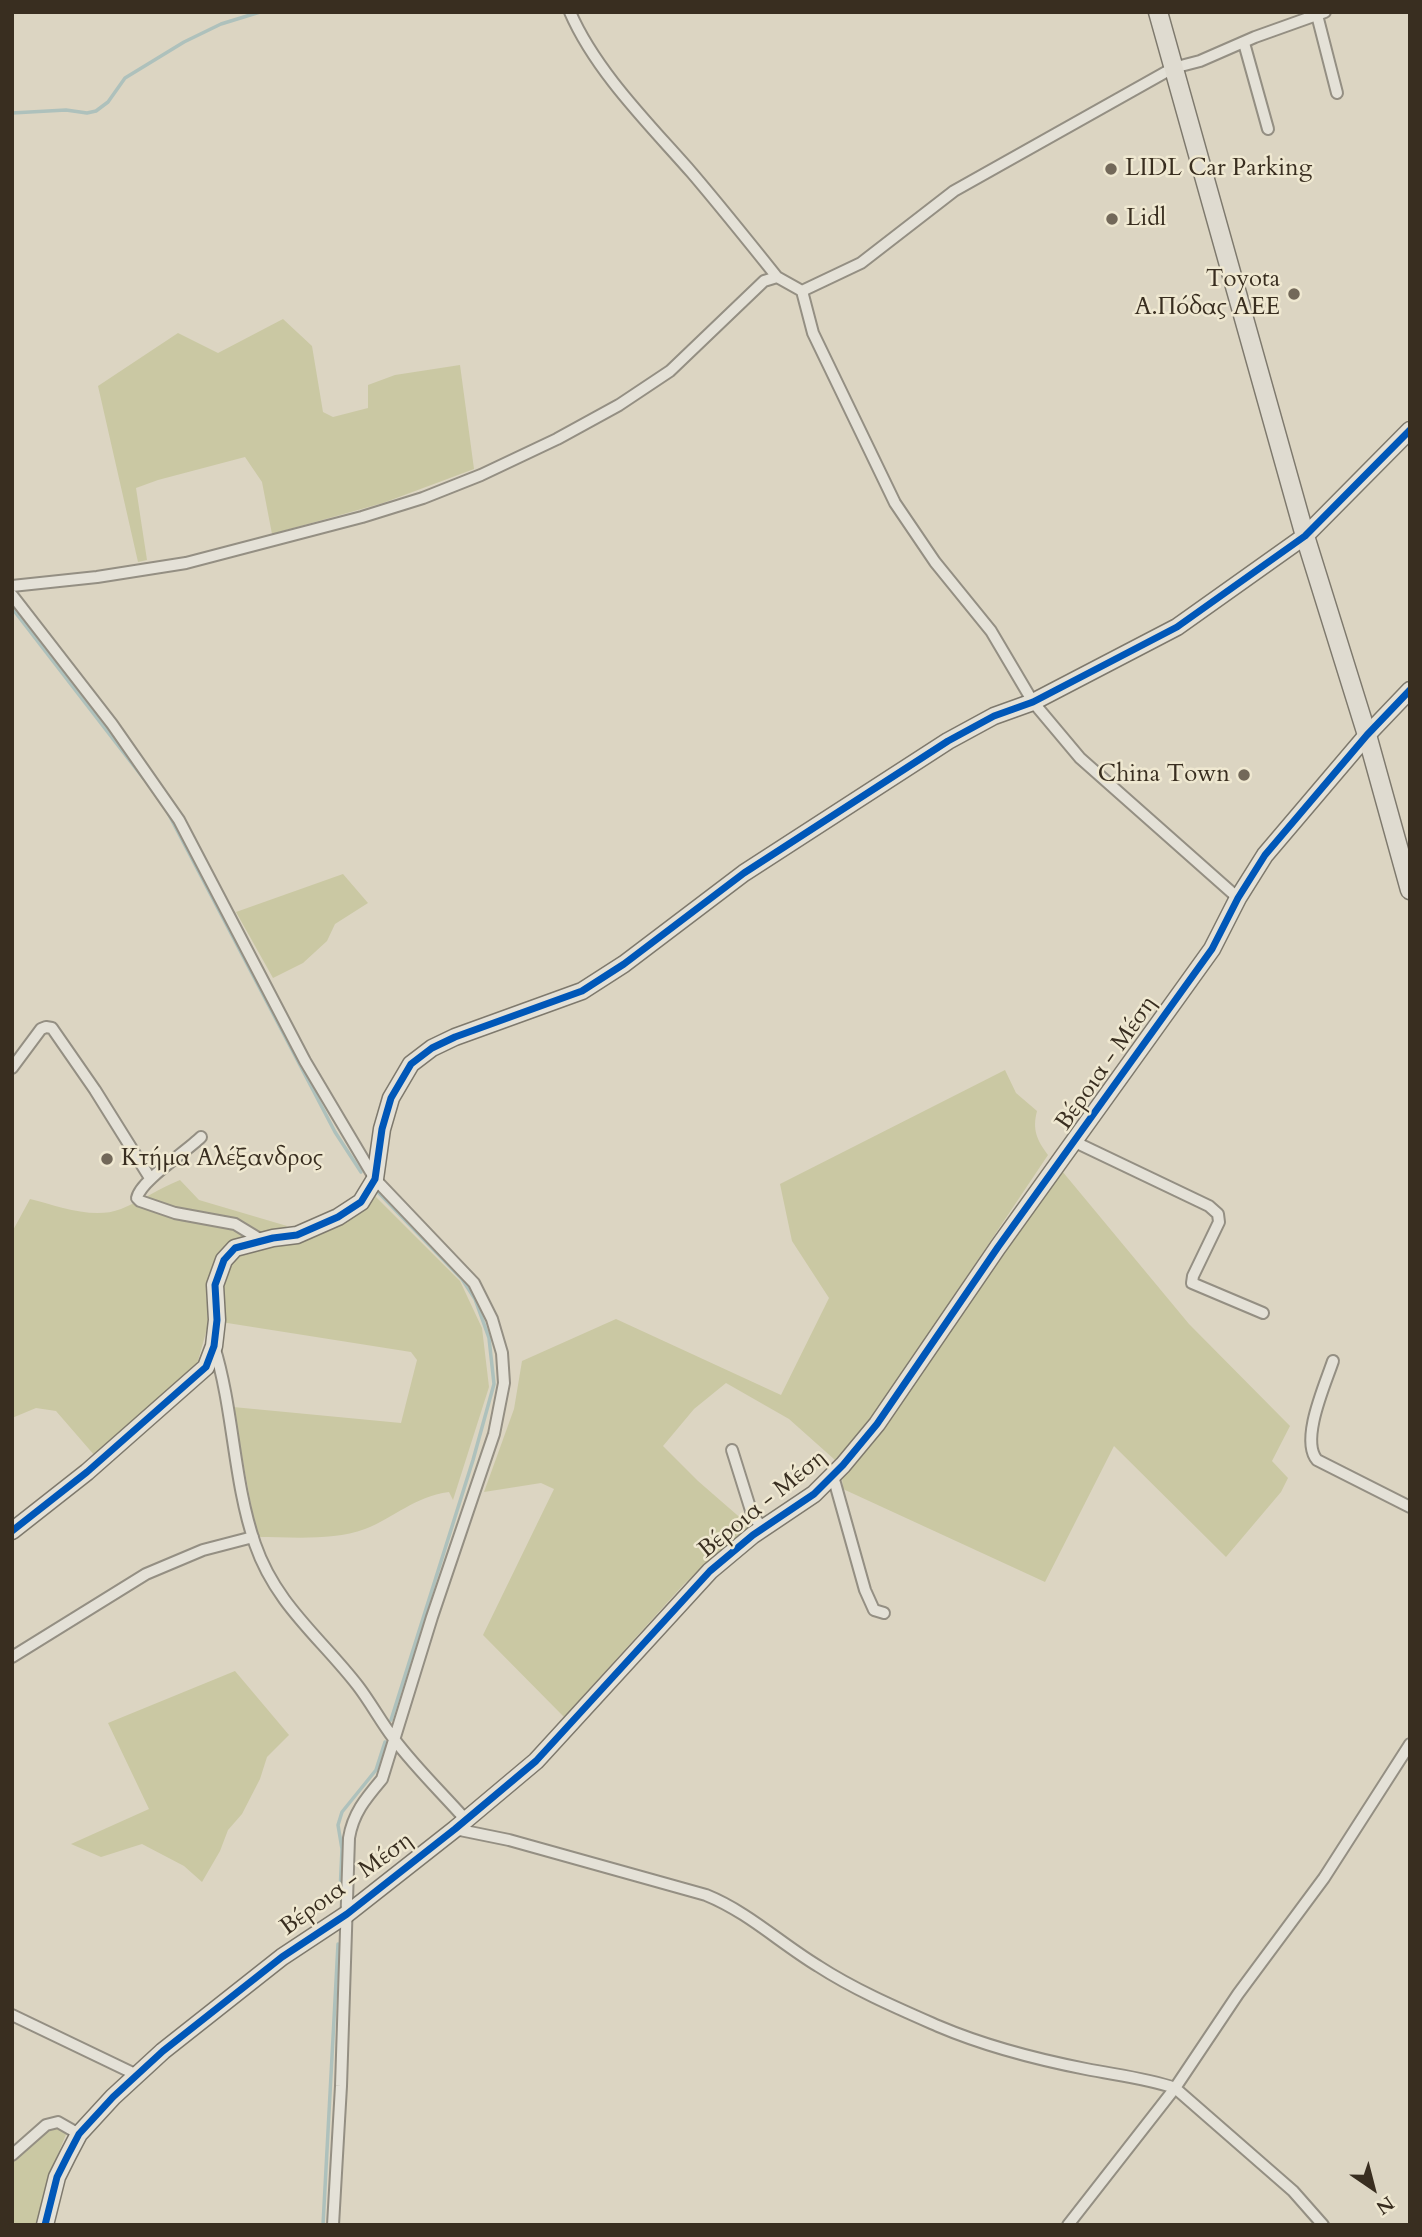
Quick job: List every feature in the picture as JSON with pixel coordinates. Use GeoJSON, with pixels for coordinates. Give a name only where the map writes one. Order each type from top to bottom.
{"type":"FeatureCollection","features":[{"type":"Feature","properties":{"kind":"main road"},"geometry":{"type":"LineString","coordinates":[[1158,12],[1305,536],[1367,735],[1410,890]]}},
{"type":"Feature","properties":{"kind":"street"},"geometry":{"type":"LineString","coordinates":[[570,12],[590,49],[639,112],[777,277],[802,291],[813,333],[895,502],[935,562],[991,631],[1033,702],[1080,758],[1238,898]]}},
{"type":"Feature","properties":{"kind":"street"},"geometry":{"type":"LineString","coordinates":[[802,291],[861,263],[954,191],[1173,68],[1200,61],[1321,14],[1337,93]]}},
{"type":"Feature","properties":{"kind":"street"},"geometry":{"type":"LineString","coordinates":[[1244,43],[1268,129]]}},
{"type":"Feature","properties":{"kind":"street"},"geometry":{"type":"LineString","coordinates":[[12,586],[186,563],[362,517],[423,498],[481,475],[557,439],[619,405],[670,371],[764,281],[777,277]]}},
{"type":"Feature","properties":{"kind":"street"},"geometry":{"type":"LineString","coordinates":[[12,1531],[87,1472],[206,1367],[214,1346],[217,1320],[215,1285],[224,1260],[235,1248],[297,1235],[338,1217],[361,1202],[375,1179],[382,1129],[391,1098],[411,1064],[432,1048],[455,1037],[582,991],[624,964],[718,891],[778,850],[971,727],[1033,702],[1177,627],[1305,536],[1410,430]]}},
{"type":"Feature","properties":{"kind":"street"},"geometry":{"type":"LineString","coordinates":[[12,595],[112,724],[179,820],[305,1061],[375,1179],[474,1283],[492,1319],[502,1353],[505,1383],[494,1434],[432,1617],[382,1779],[352,1819],[349,1838],[333,2225]]}},
{"type":"Feature","properties":{"kind":"street","name":"Βέροια - Μέση"},"geometry":{"type":"LineString","coordinates":[[45,2225],[57,2177],[79,2134],[137,2075],[163,2051],[282,1957],[347,1914],[536,1761],[710,1571],[764,1528],[814,1494],[833,1476],[877,1424],[998,1247],[1212,949],[1238,898],[1265,855],[1367,735],[1410,690]]}},
{"type":"Feature","properties":{"kind":"street"},"geometry":{"type":"LineString","coordinates":[[12,1068],[41,1029],[52,1028],[101,1099],[150,1178]]}},
{"type":"Feature","properties":{"kind":"street"},"geometry":{"type":"LineString","coordinates":[[201,1137],[187,1151],[150,1178],[139,1189],[137,1198],[175,1213],[235,1224],[263,1241]]}},
{"type":"Feature","properties":{"kind":"street"},"geometry":{"type":"LineString","coordinates":[[1075,1142],[1209,1206],[1218,1214],[1219,1222],[1192,1283],[1263,1313]]}},
{"type":"Feature","properties":{"kind":"street"},"geometry":{"type":"LineString","coordinates":[[214,1346],[223,1374],[244,1504],[256,1546],[288,1607],[357,1685],[394,1740],[460,1824],[706,1895],[730,1905],[817,1966],[861,1990],[938,2026],[988,2045],[1052,2062],[1155,2081],[1175,2088],[1293,2191],[1323,2225]]}},
{"type":"Feature","properties":{"kind":"street"},"geometry":{"type":"LineString","coordinates":[[1333,1362],[1315,1418],[1312,1454],[1317,1460],[1410,1507]]}},
{"type":"Feature","properties":{"kind":"street"},"geometry":{"type":"LineString","coordinates":[[732,1450],[753,1517],[764,1528]]}},
{"type":"Feature","properties":{"kind":"street"},"geometry":{"type":"LineString","coordinates":[[833,1476],[865,1590],[874,1610],[884,1613]]}},
{"type":"Feature","properties":{"kind":"street"},"geometry":{"type":"LineString","coordinates":[[12,1657],[146,1574],[203,1550],[253,1537]]}},
{"type":"Feature","properties":{"kind":"street"},"geometry":{"type":"LineString","coordinates":[[1068,2225],[1175,2088],[1238,1994],[1324,1878],[1410,1744]]}},
{"type":"Feature","properties":{"kind":"street"},"geometry":{"type":"LineString","coordinates":[[12,2015],[137,2075]]}},
{"type":"Feature","properties":{"kind":"street"},"geometry":{"type":"LineString","coordinates":[[12,2155],[46,2125],[58,2122],[79,2134]]}},
{"type":"Feature","properties":{"kind":"shaded area"},"geometry":{"type":"Polygon","coordinates":[[[283,319],[312,346],[323,412],[333,417],[368,408],[368,385],[395,375],[460,365],[474,469],[383,503],[272,534],[262,482],[245,457],[158,480],[136,488],[147,560],[138,562],[98,386],[178,333],[218,353],[283,319]]]}},
{"type":"Feature","properties":{"kind":"shaded area"},"geometry":{"type":"Polygon","coordinates":[[[343,874],[368,903],[335,924],[327,941],[303,963],[273,978],[236,912],[343,874]]]}},
{"type":"Feature","properties":{"kind":"shaded area"},"geometry":{"type":"Polygon","coordinates":[[[1005,1070],[1016,1093],[1037,1111],[1036,1134],[1048,1155],[882,1403],[835,1460],[789,1419],[726,1383],[694,1409],[663,1446],[752,1528],[684,1584],[564,1717],[483,1635],[554,1489],[541,1483],[484,1492],[514,1409],[522,1361],[616,1319],[781,1395],[829,1298],[792,1241],[780,1184],[1005,1070]]]}},
{"type":"Feature","properties":{"kind":"shaded area"},"geometry":{"type":"Polygon","coordinates":[[[1062,1171],[1189,1324],[1290,1426],[1272,1461],[1288,1478],[1281,1492],[1226,1557],[1114,1446],[1045,1582],[843,1489],[842,1478],[889,1418],[1062,1171]]]}},
{"type":"Feature","properties":{"kind":"shaded area"},"geometry":{"type":"Polygon","coordinates":[[[180,1180],[199,1200],[287,1226],[283,1231],[220,1254],[214,1262],[206,1286],[208,1325],[196,1368],[95,1456],[56,1411],[36,1408],[12,1418],[12,1232],[30,1199],[87,1213],[110,1212],[180,1180]]]}},
{"type":"Feature","properties":{"kind":"shaded area"},"geometry":{"type":"Polygon","coordinates":[[[375,1196],[460,1281],[482,1328],[489,1387],[453,1500],[449,1492],[425,1498],[352,1533],[312,1538],[257,1537],[233,1407],[401,1423],[417,1360],[411,1352],[221,1322],[219,1286],[236,1252],[364,1206],[375,1196]]]}},
{"type":"Feature","properties":{"kind":"shaded area"},"geometry":{"type":"Polygon","coordinates":[[[235,1671],[289,1735],[267,1757],[260,1779],[242,1814],[228,1830],[220,1851],[202,1882],[184,1866],[142,1844],[101,1857],[71,1844],[149,1809],[108,1723],[235,1671]]]}},
{"type":"Feature","properties":{"kind":"shaded area"},"geometry":{"type":"Polygon","coordinates":[[[56,2126],[67,2132],[53,2166],[36,2225],[12,2225],[12,2160],[43,2131],[56,2126]]]}},
{"type":"Feature","properties":{"kind":"waterway"},"geometry":{"type":"LineString","coordinates":[[12,113],[96,111],[108,102],[125,78],[184,42],[221,24],[260,12]]}},
{"type":"Feature","properties":{"kind":"waterway"},"geometry":{"type":"LineString","coordinates":[[12,608],[144,779]]}},
{"type":"Feature","properties":{"kind":"waterway"},"geometry":{"type":"LineString","coordinates":[[167,811],[335,1132],[361,1172]]}},
{"type":"Feature","properties":{"kind":"waterway"},"geometry":{"type":"LineString","coordinates":[[378,1192],[462,1279],[475,1299],[489,1338],[494,1384],[473,1460],[391,1720]]}},
{"type":"Feature","properties":{"kind":"waterway"},"geometry":{"type":"LineString","coordinates":[[340,1892],[342,1849],[338,1825],[342,1812],[376,1770],[385,1742]]}},
{"type":"Feature","properties":{"kind":"waterway"},"geometry":{"type":"LineString","coordinates":[[323,2225],[338,1944]]}},
{"type":"Feature","properties":{"kind":"cycle path"},"geometry":{"type":"LineString","coordinates":[[12,1531],[87,1472],[206,1367],[214,1346],[217,1320],[215,1285],[224,1260],[235,1248],[297,1235],[338,1217],[361,1202],[375,1179],[382,1129],[391,1098],[411,1064],[432,1048],[455,1037],[582,991],[624,964],[744,873],[948,741],[994,716],[1033,702],[1177,627],[1305,536],[1410,430]]}},
{"type":"Feature","properties":{"kind":"cycle path"},"geometry":{"type":"LineString","coordinates":[[45,2225],[57,2177],[79,2134],[113,2097],[163,2051],[282,1957],[347,1914],[536,1761],[710,1571],[753,1535],[814,1494],[843,1465],[877,1424],[998,1247],[1212,949],[1238,898],[1265,855],[1367,735],[1410,690]]}},
{"type":"Feature","properties":{"kind":"place","name":"LIDL Car Parking"},"geometry":{"type":"Point","coordinates":[1111,169]}},
{"type":"Feature","properties":{"kind":"place","name":"Lidl"},"geometry":{"type":"Point","coordinates":[1112,219]}},
{"type":"Feature","properties":{"kind":"place","name":"Toyota Α.Πόδας ΑΕΕ"},"geometry":{"type":"Point","coordinates":[1294,294]}},
{"type":"Feature","properties":{"kind":"place","name":"China Town"},"geometry":{"type":"Point","coordinates":[1244,775]}},
{"type":"Feature","properties":{"kind":"place","name":"Κτήμα Αλέξανδρος"},"geometry":{"type":"Point","coordinates":[107,1159]}}]}
